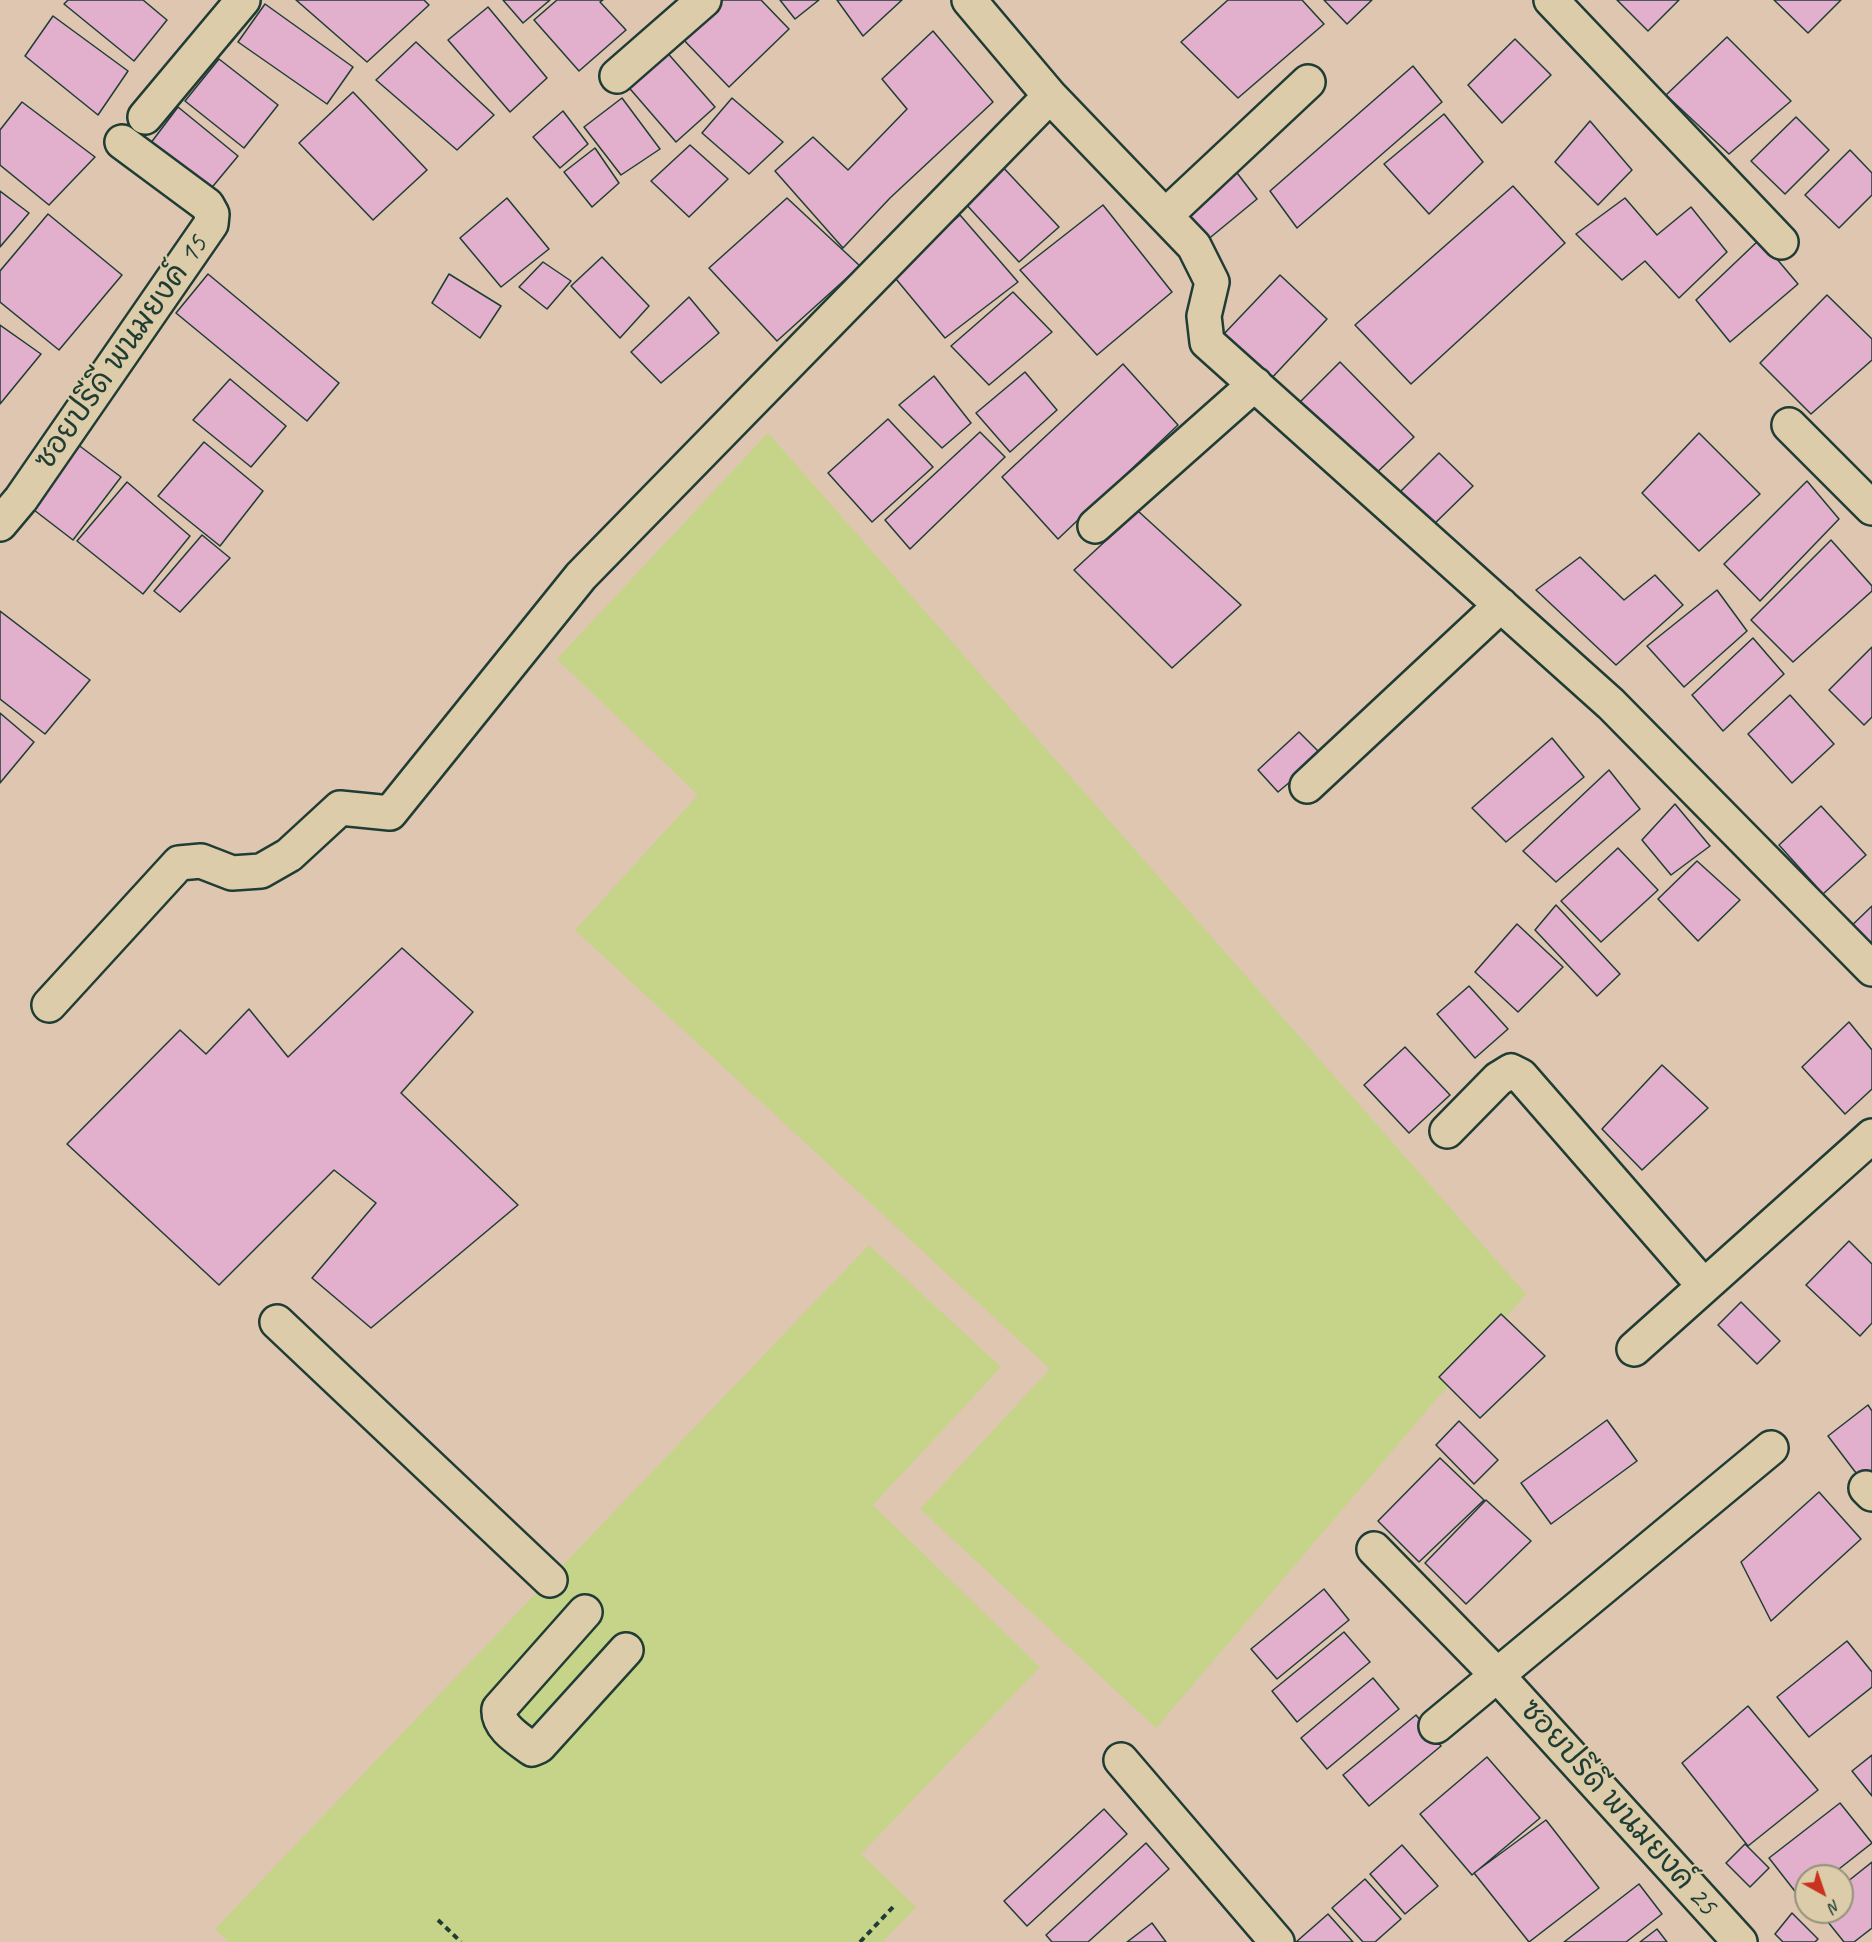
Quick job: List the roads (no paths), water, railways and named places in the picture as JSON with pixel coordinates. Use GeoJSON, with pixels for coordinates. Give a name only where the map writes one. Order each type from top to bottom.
{"type":"FeatureCollection","features":[{"type":"Feature","properties":{"kind":"street"},"geometry":{"type":"LineString","coordinates":[[145,117],[243,0]]}},
{"type":"Feature","properties":{"kind":"street"},"geometry":{"type":"LineString","coordinates":[[617,76],[704,0]]}},
{"type":"Feature","properties":{"kind":"street"},"geometry":{"type":"LineString","coordinates":[[969,0],[1050,96],[1194,246],[1212,282],[1204,316],[1207,342],[1611,704],[1872,969]]}},
{"type":"Feature","properties":{"kind":"street"},"geometry":{"type":"LineString","coordinates":[[1551,0],[1781,242]]}},
{"type":"Feature","properties":{"kind":"street"},"geometry":{"type":"LineString","coordinates":[[1165,216],[1308,82]]}},
{"type":"Feature","properties":{"kind":"street"},"geometry":{"type":"LineString","coordinates":[[49,1005],[179,863],[201,861],[232,873],[261,871],[289,855],[340,808],[390,813],[581,576],[1050,96]]}},
{"type":"Feature","properties":{"kind":"street","name":"ซอยปรีดี พนมยงค์ 15"},"geometry":{"type":"LineString","coordinates":[[0,524],[21,499],[211,224],[212,214],[207,205],[122,142]]}},
{"type":"Feature","properties":{"kind":"street"},"geometry":{"type":"LineString","coordinates":[[1095,526],[1255,384]]}},
{"type":"Feature","properties":{"kind":"street"},"geometry":{"type":"LineString","coordinates":[[1789,426],[1872,508]]}},
{"type":"Feature","properties":{"kind":"street"},"geometry":{"type":"LineString","coordinates":[[1307,786],[1501,605]]}},
{"type":"Feature","properties":{"kind":"street"},"geometry":{"type":"LineString","coordinates":[[1447,1131],[1498,1079],[1511,1071],[1521,1076],[1704,1286]]}},
{"type":"Feature","properties":{"kind":"street"},"geometry":{"type":"LineString","coordinates":[[1634,1349],[1872,1136]]}},
{"type":"Feature","properties":{"kind":"street"},"geometry":{"type":"LineString","coordinates":[[277,1322],[550,1580]]}},
{"type":"Feature","properties":{"kind":"street"},"geometry":{"type":"LineString","coordinates":[[1436,1726],[1771,1448]]}},
{"type":"Feature","properties":{"kind":"street","name":"ซอยปรีดี พนมยงค์ 25"},"geometry":{"type":"LineString","coordinates":[[1374,1549],[1497,1675],[1740,1942]]}},
{"type":"Feature","properties":{"kind":"street"},"geometry":{"type":"LineString","coordinates":[[585,1612],[499,1709],[504,1725],[513,1734],[532,1749],[538,1746],[626,1650]]}},
{"type":"Feature","properties":{"kind":"street"},"geometry":{"type":"LineString","coordinates":[[1121,1760],[1277,1942]]}}]}
